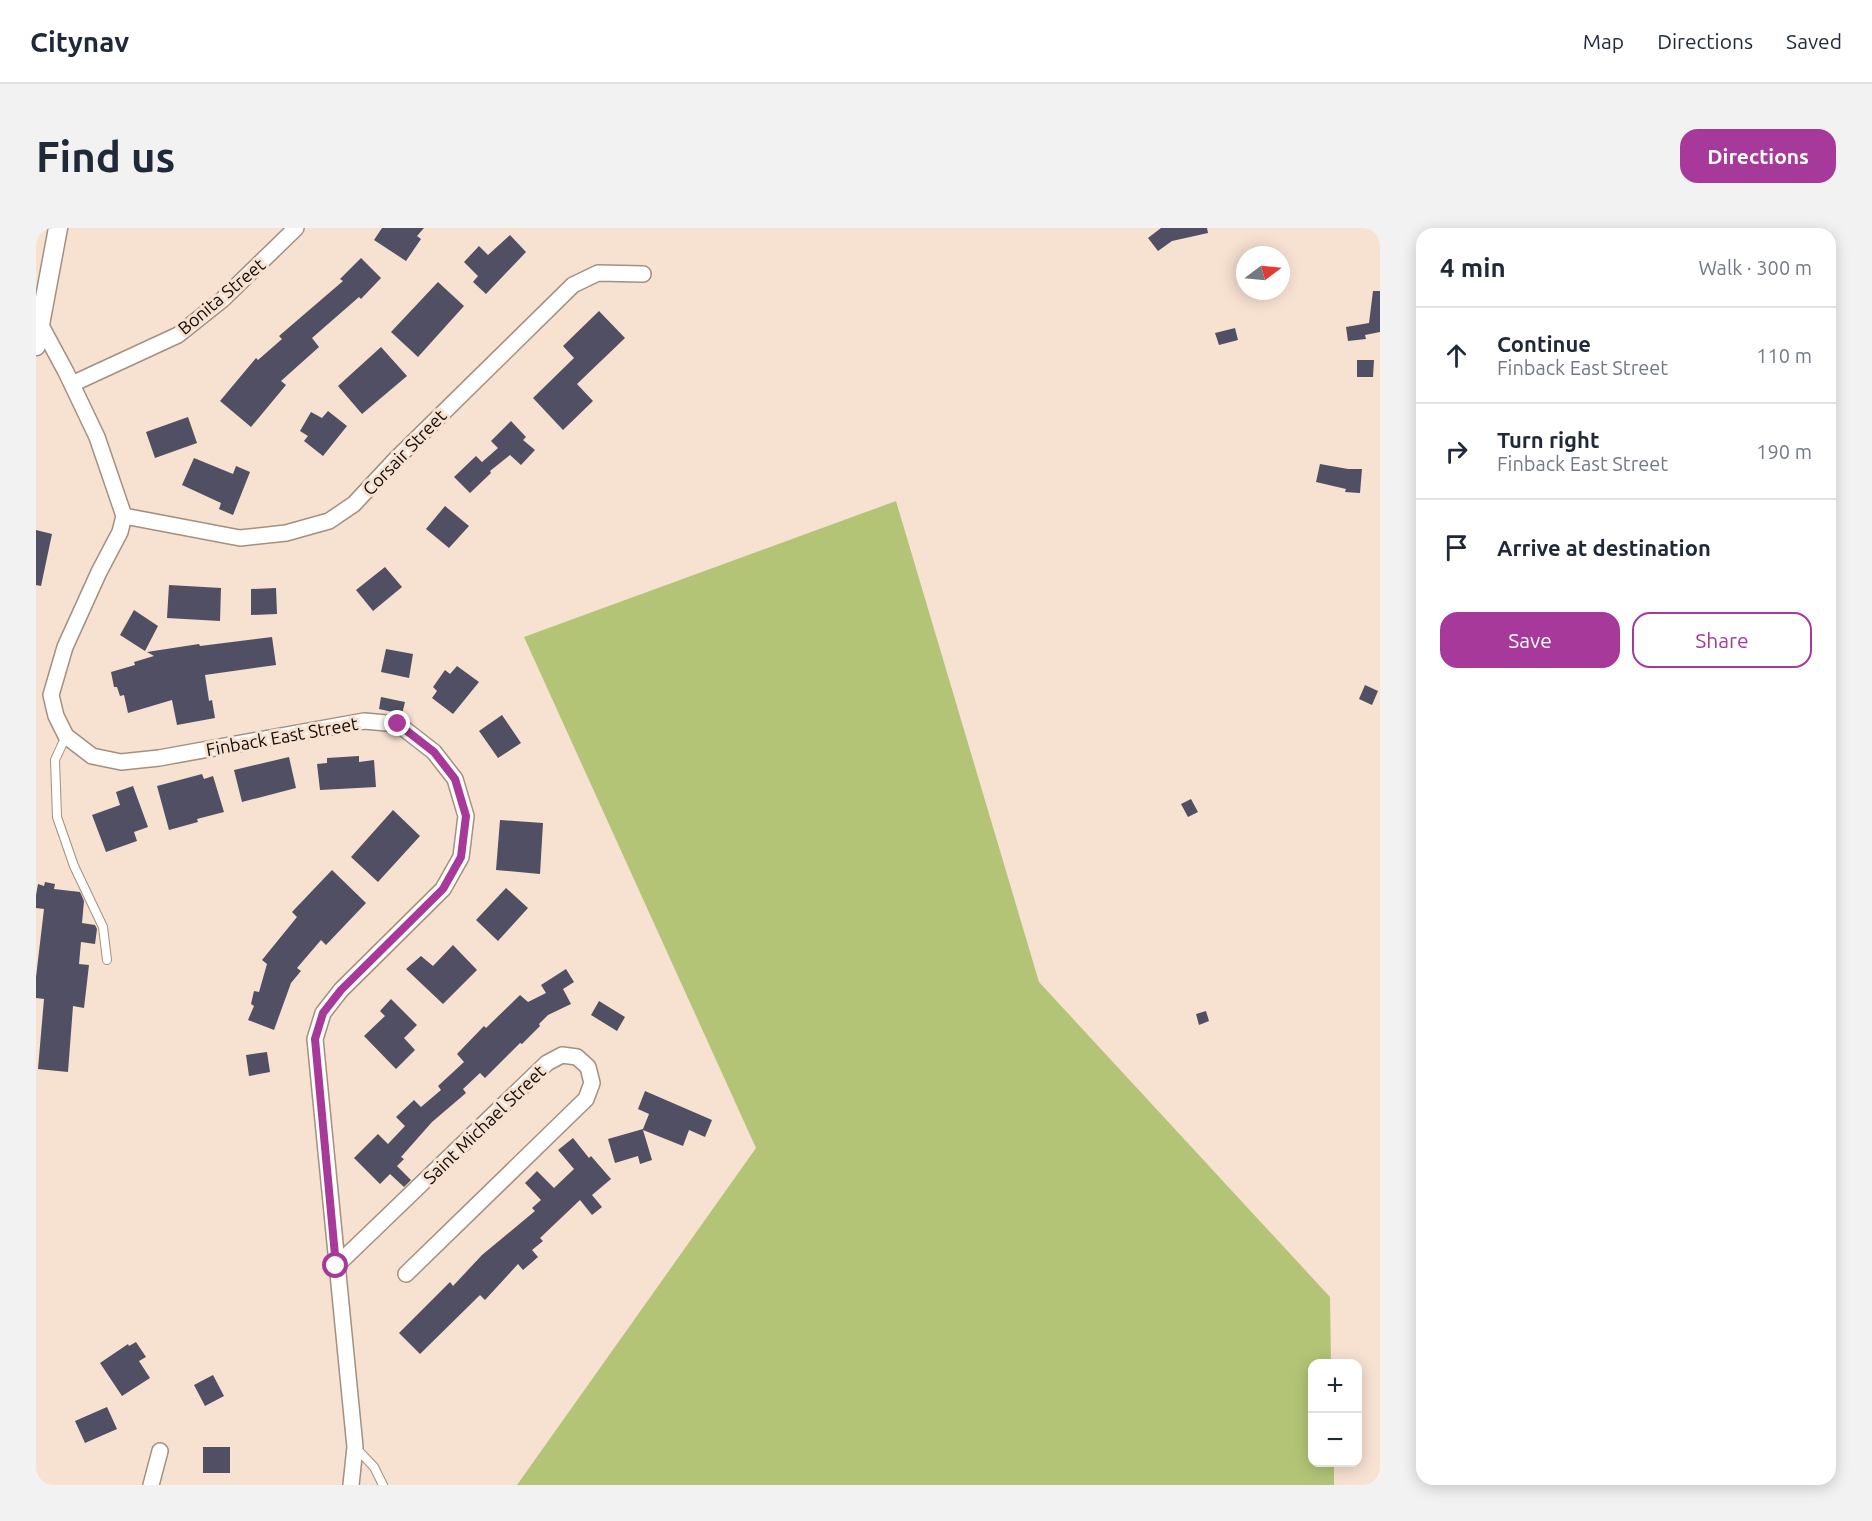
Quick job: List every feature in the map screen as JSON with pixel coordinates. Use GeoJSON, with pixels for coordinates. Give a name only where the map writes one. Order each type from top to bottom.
{"type":"FeatureCollection","features":[{"type":"Feature","properties":{"kind":"street"},"geometry":{"type":"LineString","coordinates":[[36,346],[38,322],[58,228]]}},
{"type":"Feature","properties":{"kind":"street","name":"Bonita Street"},"geometry":{"type":"LineString","coordinates":[[72,384],[178,335],[222,300],[296,228]]}},
{"type":"Feature","properties":{"kind":"street","name":"Corsair Street"},"geometry":{"type":"LineString","coordinates":[[124,516],[240,538],[286,532],[328,521],[354,504],[396,459],[573,285],[598,273],[643,274]]}},
{"type":"Feature","properties":{"kind":"street"},"geometry":{"type":"LineString","coordinates":[[38,322],[72,384],[97,437],[124,516]]}},
{"type":"Feature","properties":{"kind":"street","name":"Finback East Street"},"geometry":{"type":"LineString","coordinates":[[124,516],[120,532],[65,647],[51,695],[56,716],[66,736],[92,756],[121,762],[159,758],[364,721],[398,724],[434,752],[455,779],[466,816],[461,857],[443,889],[341,990],[323,1013],[315,1039],[355,1447],[351,1485]]}},
{"type":"Feature","properties":{"kind":"street","name":"Saint Michael Street"},"geometry":{"type":"LineString","coordinates":[[336,1266],[547,1063],[562,1055],[577,1057],[588,1066],[592,1083],[586,1099],[406,1274]]}},
{"type":"Feature","properties":{"kind":"street"},"geometry":{"type":"LineString","coordinates":[[151,1485],[160,1450]]}},
{"type":"Feature","properties":{"kind":"lane"},"geometry":{"type":"LineString","coordinates":[[66,736],[55,760],[57,817],[74,866],[103,927],[107,960]]}},
{"type":"Feature","properties":{"kind":"lane"},"geometry":{"type":"LineString","coordinates":[[355,1447],[374,1467],[383,1485]]}},
{"type":"Feature","properties":{"kind":"green space"},"geometry":{"type":"Polygon","coordinates":[[[896,501],[1039,982],[1330,1297],[1331,1359],[1308,1359],[1308,1467],[1334,1467],[1334,1485],[517,1485],[756,1148],[524,637],[896,501]]]}},
{"type":"Feature","properties":{"kind":"building"},"geometry":{"type":"Polygon","coordinates":[[[382,228],[424,228],[417,236],[421,239],[406,261],[374,240],[382,228]]]}},
{"type":"Feature","properties":{"kind":"building"},"geometry":{"type":"Polygon","coordinates":[[[1161,228],[1207,228],[1208,233],[1172,241],[1158,251],[1148,238],[1161,228]]]}},
{"type":"Feature","properties":{"kind":"building"},"geometry":{"type":"Polygon","coordinates":[[[510,235],[526,252],[486,294],[473,282],[478,276],[464,262],[479,246],[488,255],[510,235]]]}},
{"type":"Feature","properties":{"kind":"building"},"geometry":{"type":"Polygon","coordinates":[[[361,258],[381,278],[361,299],[359,297],[312,338],[319,347],[281,381],[286,385],[251,427],[220,401],[256,358],[258,360],[282,339],[279,336],[343,281],[340,279],[361,258]]]}},
{"type":"Feature","properties":{"kind":"building"},"geometry":{"type":"Polygon","coordinates":[[[438,282],[464,306],[418,357],[391,332],[438,282]]]}},
{"type":"Feature","properties":{"kind":"building"},"geometry":{"type":"Polygon","coordinates":[[[1373,291],[1380,291],[1380,332],[1365,335],[1366,339],[1348,341],[1346,327],[1369,323],[1373,291]]]}},
{"type":"Feature","properties":{"kind":"building"},"geometry":{"type":"Polygon","coordinates":[[[599,311],[625,338],[577,384],[593,401],[563,430],[533,398],[574,358],[563,346],[599,311]]]}},
{"type":"Feature","properties":{"kind":"building"},"geometry":{"type":"Polygon","coordinates":[[[1235,328],[1238,340],[1219,345],[1215,333],[1235,328]]]}},
{"type":"Feature","properties":{"kind":"building"},"geometry":{"type":"Polygon","coordinates":[[[381,347],[407,376],[362,414],[338,386],[381,347]]]}},
{"type":"Feature","properties":{"kind":"building"},"geometry":{"type":"Polygon","coordinates":[[[1357,360],[1374,360],[1373,377],[1357,377],[1357,360]]]}},
{"type":"Feature","properties":{"kind":"building"},"geometry":{"type":"Polygon","coordinates":[[[328,411],[347,426],[323,456],[304,441],[308,436],[300,431],[311,412],[322,418],[328,411]]]}},
{"type":"Feature","properties":{"kind":"building"},"geometry":{"type":"Polygon","coordinates":[[[188,417],[197,443],[155,458],[146,432],[188,417]]]}},
{"type":"Feature","properties":{"kind":"building"},"geometry":{"type":"Polygon","coordinates":[[[511,421],[526,437],[523,440],[535,450],[521,465],[510,455],[490,471],[491,473],[470,493],[454,477],[476,456],[482,462],[498,448],[491,441],[511,421]]]}},
{"type":"Feature","properties":{"kind":"building"},"geometry":{"type":"Polygon","coordinates":[[[194,458],[233,474],[236,466],[250,472],[233,515],[219,509],[221,503],[182,485],[194,458]]]}},
{"type":"Feature","properties":{"kind":"building"},"geometry":{"type":"Polygon","coordinates":[[[1320,464],[1362,469],[1360,493],[1345,492],[1346,489],[1316,482],[1320,464]]]}},
{"type":"Feature","properties":{"kind":"building"},"geometry":{"type":"Polygon","coordinates":[[[445,506],[469,526],[449,548],[426,529],[445,506]]]}},
{"type":"Feature","properties":{"kind":"building"},"geometry":{"type":"Polygon","coordinates":[[[36,530],[52,534],[41,586],[36,585],[36,530]]]}},
{"type":"Feature","properties":{"kind":"building"},"geometry":{"type":"Polygon","coordinates":[[[385,567],[402,587],[373,611],[356,590],[385,567]]]}},
{"type":"Feature","properties":{"kind":"building"},"geometry":{"type":"Polygon","coordinates":[[[169,585],[221,588],[220,621],[167,618],[169,585]]]}},
{"type":"Feature","properties":{"kind":"building"},"geometry":{"type":"Polygon","coordinates":[[[276,588],[277,614],[251,615],[251,589],[276,588]]]}},
{"type":"Feature","properties":{"kind":"building"},"geometry":{"type":"Polygon","coordinates":[[[134,610],[158,626],[145,651],[120,635],[134,610]]]}},
{"type":"Feature","properties":{"kind":"building"},"geometry":{"type":"Polygon","coordinates":[[[272,637],[276,665],[205,675],[209,701],[212,700],[215,718],[177,725],[172,700],[128,713],[124,695],[120,696],[117,687],[114,687],[111,672],[135,665],[134,662],[154,656],[147,652],[272,637]]]}},
{"type":"Feature","properties":{"kind":"building"},"geometry":{"type":"Polygon","coordinates":[[[386,649],[413,654],[409,678],[381,672],[386,649]]]}},
{"type":"Feature","properties":{"kind":"building"},"geometry":{"type":"Polygon","coordinates":[[[457,666],[479,682],[453,714],[432,698],[437,691],[433,687],[445,670],[450,674],[457,666]]]}},
{"type":"Feature","properties":{"kind":"building"},"geometry":{"type":"Polygon","coordinates":[[[1365,685],[1378,691],[1372,705],[1359,699],[1365,685]]]}},
{"type":"Feature","properties":{"kind":"building"},"geometry":{"type":"Polygon","coordinates":[[[381,697],[405,702],[402,714],[379,709],[381,697]]]}},
{"type":"Feature","properties":{"kind":"building"},"geometry":{"type":"Polygon","coordinates":[[[502,715],[521,743],[498,758],[479,731],[502,715]]]}},
{"type":"Feature","properties":{"kind":"building"},"geometry":{"type":"Polygon","coordinates":[[[359,756],[359,762],[374,760],[376,787],[320,790],[317,764],[327,763],[327,758],[359,756]]]}},
{"type":"Feature","properties":{"kind":"building"},"geometry":{"type":"Polygon","coordinates":[[[289,757],[296,788],[242,802],[234,770],[289,757]]]}},
{"type":"Feature","properties":{"kind":"building"},"geometry":{"type":"Polygon","coordinates":[[[202,774],[204,779],[213,776],[224,812],[169,830],[157,786],[202,774]]]}},
{"type":"Feature","properties":{"kind":"building"},"geometry":{"type":"Polygon","coordinates":[[[133,786],[148,827],[134,832],[137,841],[106,852],[92,815],[120,805],[116,792],[133,786]]]}},
{"type":"Feature","properties":{"kind":"building"},"geometry":{"type":"Polygon","coordinates":[[[1191,799],[1198,812],[1188,817],[1181,804],[1191,799]]]}},
{"type":"Feature","properties":{"kind":"building"},"geometry":{"type":"Polygon","coordinates":[[[393,810],[420,836],[378,882],[351,857],[393,810]]]}},
{"type":"Feature","properties":{"kind":"building"},"geometry":{"type":"Polygon","coordinates":[[[500,820],[543,823],[540,874],[496,870],[500,820]]]}},
{"type":"Feature","properties":{"kind":"building"},"geometry":{"type":"Polygon","coordinates":[[[332,870],[366,903],[326,945],[321,940],[297,968],[301,971],[291,983],[274,1030],[248,1020],[254,1006],[251,1004],[254,991],[259,992],[267,964],[262,960],[297,917],[292,912],[332,870]]]}},
{"type":"Feature","properties":{"kind":"building"},"geometry":{"type":"Polygon","coordinates":[[[45,882],[55,884],[54,889],[80,892],[84,901],[82,923],[95,925],[97,929],[95,944],[81,942],[79,964],[89,965],[84,1008],[73,1006],[68,1072],[38,1069],[44,999],[36,998],[36,977],[44,909],[36,908],[36,895],[38,884],[44,886],[45,882]]]}},
{"type":"Feature","properties":{"kind":"building"},"geometry":{"type":"Polygon","coordinates":[[[506,888],[528,908],[498,941],[476,920],[506,888]]]}},
{"type":"Feature","properties":{"kind":"building"},"geometry":{"type":"Polygon","coordinates":[[[453,945],[477,970],[443,1004],[406,969],[421,956],[433,966],[453,945]]]}},
{"type":"Feature","properties":{"kind":"building"},"geometry":{"type":"Polygon","coordinates":[[[566,969],[574,982],[563,989],[571,1004],[548,1015],[522,1044],[520,1043],[485,1078],[480,1073],[463,1089],[466,1093],[432,1122],[401,1157],[404,1159],[397,1166],[411,1180],[404,1187],[390,1174],[380,1184],[354,1158],[378,1134],[388,1144],[405,1126],[396,1117],[414,1100],[421,1107],[441,1090],[438,1086],[464,1062],[457,1054],[484,1026],[486,1028],[520,995],[528,1002],[546,993],[541,985],[566,969]]]}},
{"type":"Feature","properties":{"kind":"building"},"geometry":{"type":"Polygon","coordinates":[[[391,999],[417,1025],[404,1038],[415,1050],[396,1069],[364,1036],[385,1016],[380,1011],[391,999]]]}},
{"type":"Feature","properties":{"kind":"building"},"geometry":{"type":"Polygon","coordinates":[[[599,1001],[625,1017],[617,1031],[591,1015],[599,1001]]]}},
{"type":"Feature","properties":{"kind":"building"},"geometry":{"type":"Polygon","coordinates":[[[1206,1011],[1209,1021],[1199,1025],[1196,1014],[1206,1011]]]}},
{"type":"Feature","properties":{"kind":"building"},"geometry":{"type":"Polygon","coordinates":[[[267,1052],[270,1072],[249,1076],[246,1055],[267,1052]]]}},
{"type":"Feature","properties":{"kind":"building"},"geometry":{"type":"Polygon","coordinates":[[[645,1091],[712,1120],[705,1137],[689,1130],[683,1146],[643,1130],[652,1160],[640,1164],[638,1156],[615,1163],[608,1139],[643,1129],[649,1114],[638,1109],[645,1091]]]}},
{"type":"Feature","properties":{"kind":"building"},"geometry":{"type":"Polygon","coordinates":[[[573,1138],[589,1158],[591,1156],[611,1179],[592,1195],[602,1207],[592,1215],[580,1200],[540,1238],[543,1241],[532,1250],[538,1257],[523,1270],[518,1264],[485,1300],[480,1295],[420,1354],[399,1333],[450,1282],[453,1286],[482,1255],[535,1211],[532,1208],[541,1200],[525,1183],[537,1171],[554,1188],[574,1169],[558,1150],[573,1138]]]}},
{"type":"Feature","properties":{"kind":"building"},"geometry":{"type":"Polygon","coordinates":[[[136,1342],[146,1357],[139,1361],[150,1378],[122,1396],[100,1363],[128,1344],[129,1346],[136,1342]]]}},
{"type":"Feature","properties":{"kind":"building"},"geometry":{"type":"Polygon","coordinates":[[[213,1375],[224,1396],[205,1406],[194,1385],[213,1375]]]}},
{"type":"Feature","properties":{"kind":"building"},"geometry":{"type":"Polygon","coordinates":[[[107,1407],[117,1429],[85,1443],[75,1421],[107,1407]]]}},
{"type":"Feature","properties":{"kind":"building"},"geometry":{"type":"Polygon","coordinates":[[[203,1447],[230,1447],[230,1473],[203,1473],[203,1447]]]}},
{"type":"Feature","properties":{"kind":"route"},"geometry":{"type":"LineString","coordinates":[[336,1266],[316,1073],[315,1039],[323,1013],[341,990],[443,889],[461,857],[466,816],[455,779],[434,752],[398,724]]}}]}
